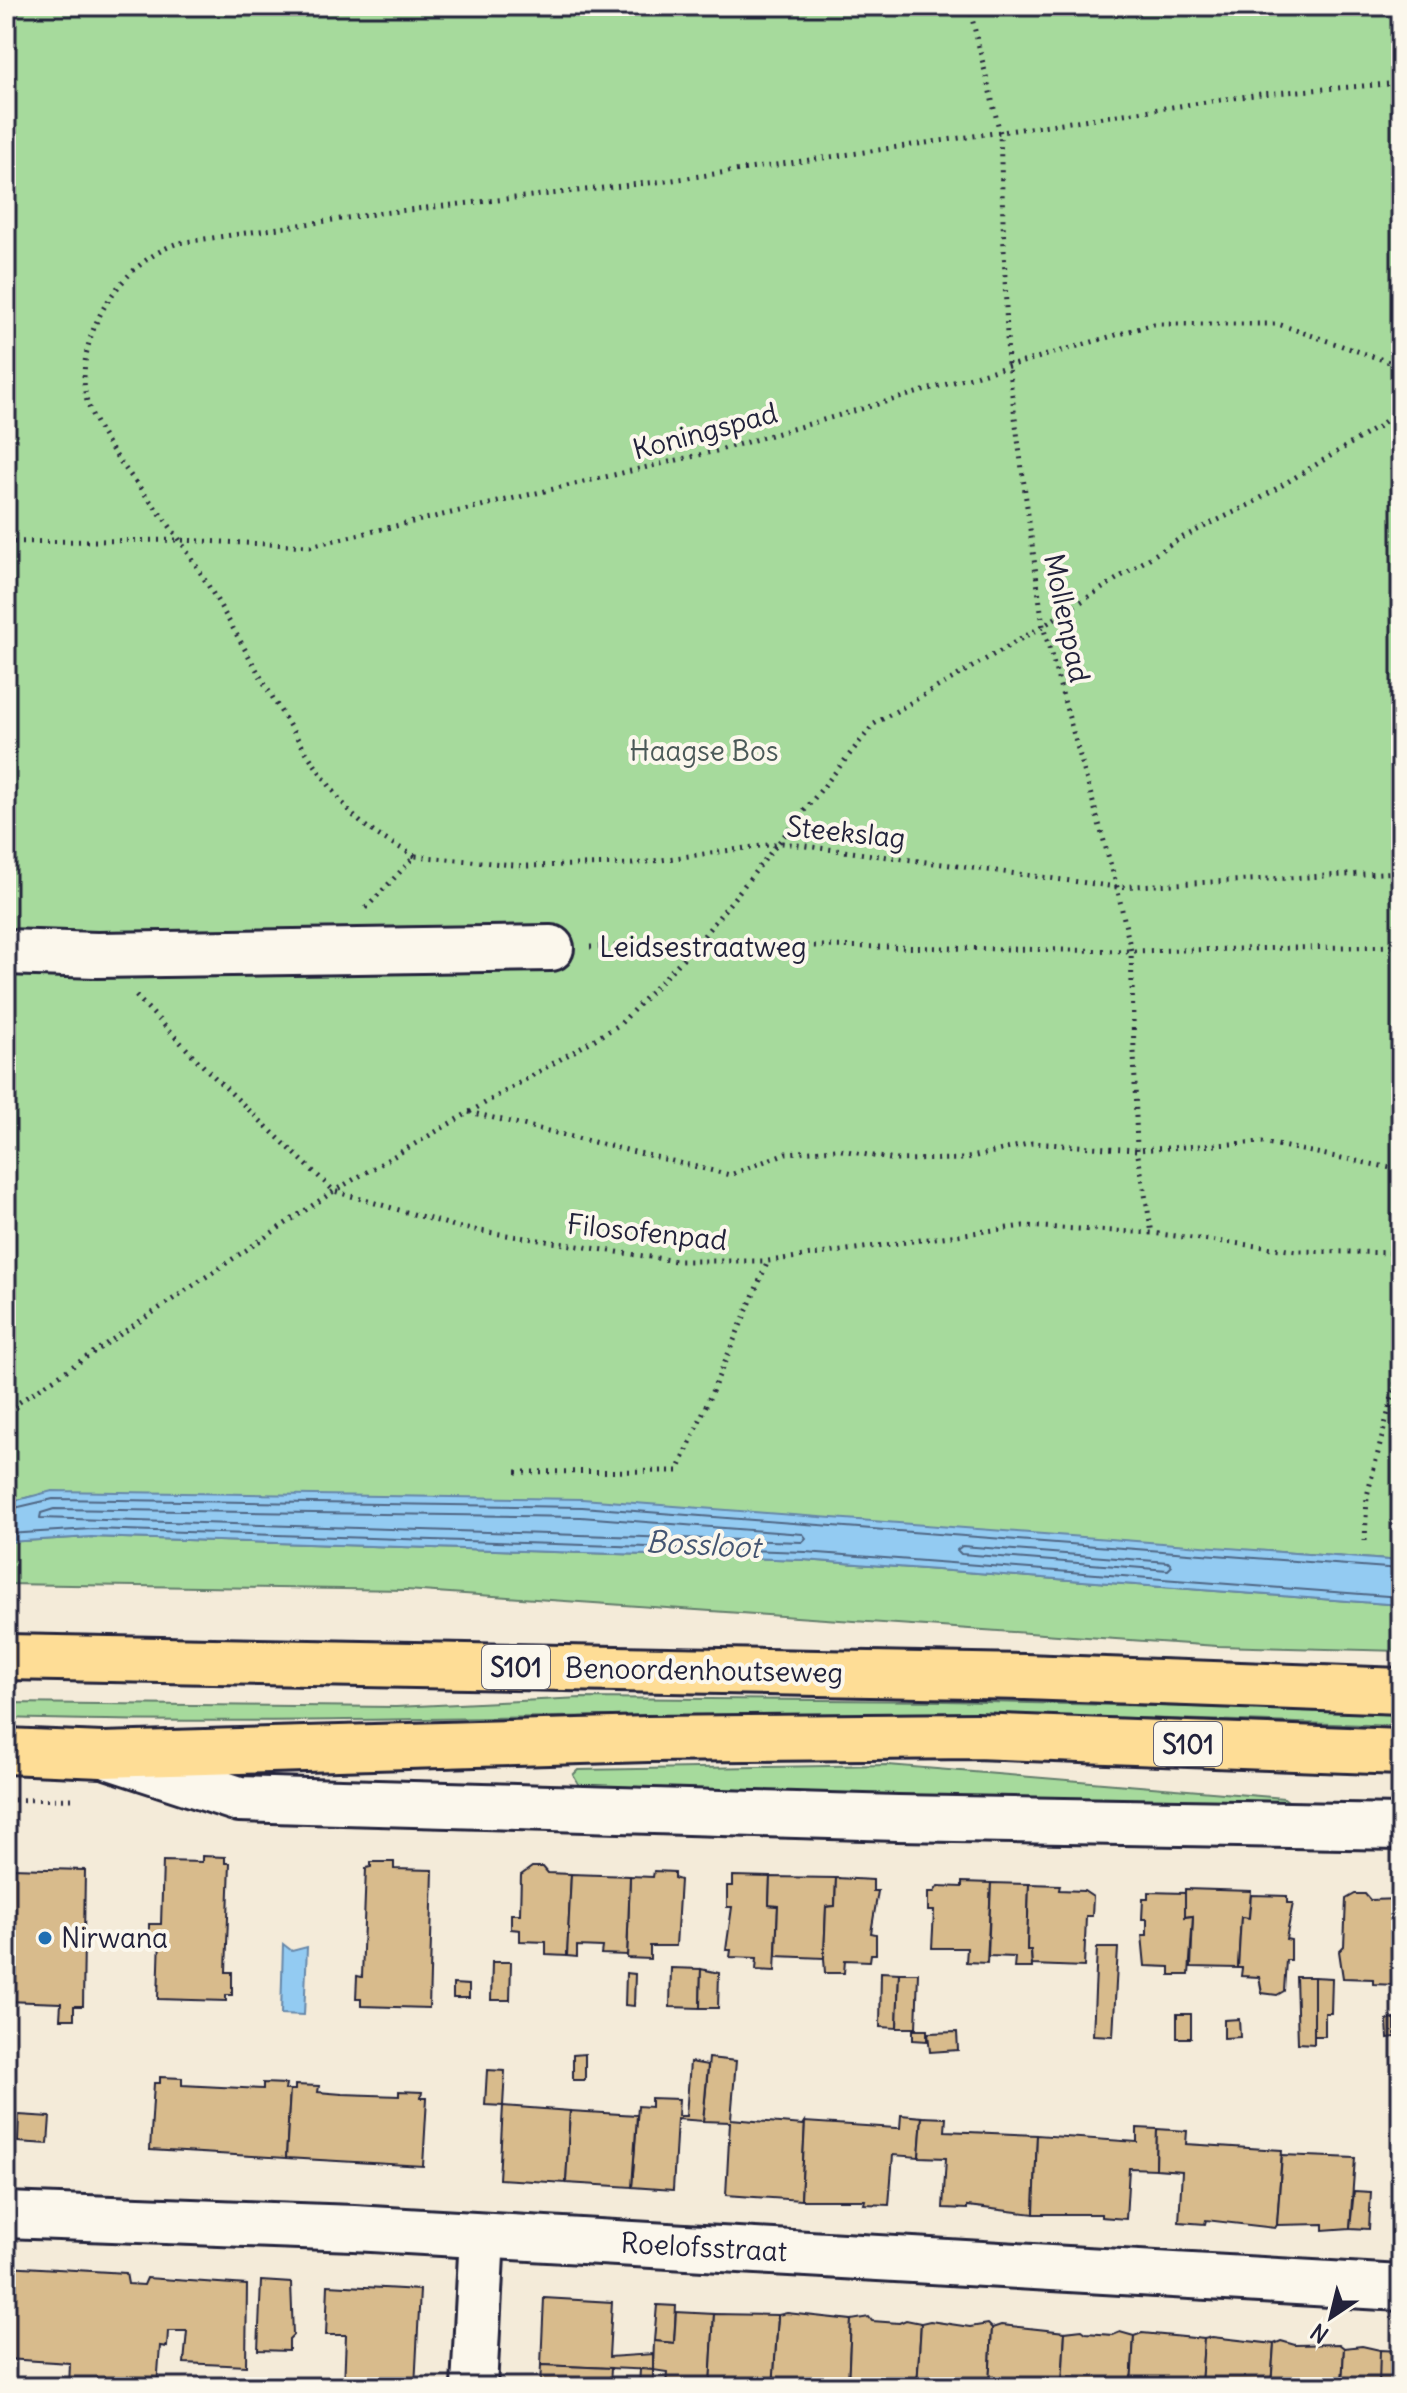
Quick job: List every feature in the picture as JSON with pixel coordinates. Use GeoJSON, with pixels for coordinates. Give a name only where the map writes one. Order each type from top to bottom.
{"type":"FeatureCollection","features":[{"type":"Feature","properties":{"kind":"main road","name":"Benoordenhoutseweg"},"geometry":{"type":"LineString","coordinates":[[6,1657],[1025,1677],[1401,1691]]}},
{"type":"Feature","properties":{"kind":"main road","name":"S101"},"geometry":{"type":"LineString","coordinates":[[6,1751],[102,1755],[648,1739],[976,1736],[1401,1752]]}},
{"type":"Feature","properties":{"kind":"street"},"geometry":{"type":"LineString","coordinates":[[6,952],[97,955],[551,948]]}},
{"type":"Feature","properties":{"kind":"street"},"geometry":{"type":"LineString","coordinates":[[102,1755],[239,1799],[898,1818],[1401,1827]]}},
{"type":"Feature","properties":{"kind":"street","name":"Roelofsstraat"},"geometry":{"type":"LineString","coordinates":[[6,2215],[354,2228],[1401,2288]]}},
{"type":"Feature","properties":{"kind":"street"},"geometry":{"type":"LineString","coordinates":[[474,2387],[482,2236]]}},
{"type":"Feature","properties":{"kind":"path","name":"Mollenpad"},"geometry":{"type":"LineString","coordinates":[[969,6],[1000,133],[1008,365],[1043,626],[1117,887],[1131,951],[1137,1150],[1152,1233]]}},
{"type":"Feature","properties":{"kind":"path"},"geometry":{"type":"LineString","coordinates":[[327,950],[415,856],[368,829],[345,805],[281,711],[180,540],[94,422],[85,392],[84,374],[100,317],[122,281],[153,252],[178,243],[381,213],[666,181],[1261,94],[1401,83]]}},
{"type":"Feature","properties":{"kind":"path","name":"Koningspad"},"geometry":{"type":"LineString","coordinates":[[6,542],[180,540],[310,546],[716,451],[1143,326],[1253,321],[1278,324],[1401,366]]}},
{"type":"Feature","properties":{"kind":"path"},"geometry":{"type":"LineString","coordinates":[[6,1411],[334,1191],[619,1025],[697,944],[782,843],[874,724],[1043,626],[1181,538],[1251,504],[1378,427],[1401,408]]}},
{"type":"Feature","properties":{"kind":"path","name":"Steekslag"},"geometry":{"type":"LineString","coordinates":[[415,856],[524,866],[632,864],[782,843],[1117,887],[1401,872]]}},
{"type":"Feature","properties":{"kind":"path","name":"Leidsestraatweg"},"geometry":{"type":"LineString","coordinates":[[551,948],[697,944],[1131,951],[1401,946]]}},
{"type":"Feature","properties":{"kind":"path"},"geometry":{"type":"LineString","coordinates":[[97,955],[206,1069],[334,1191]]}},
{"type":"Feature","properties":{"kind":"path"},"geometry":{"type":"LineString","coordinates":[[468,1112],[730,1175],[786,1153],[836,1149],[895,1160],[963,1159],[1032,1143],[1137,1150],[1262,1142],[1401,1170]]}},
{"type":"Feature","properties":{"kind":"path","name":"Filosofenpad"},"geometry":{"type":"LineString","coordinates":[[334,1191],[461,1228],[676,1261],[768,1261],[1023,1226],[1152,1233],[1297,1251],[1401,1253]]}},
{"type":"Feature","properties":{"kind":"path"},"geometry":{"type":"LineString","coordinates":[[516,1472],[678,1471],[768,1261]]}},
{"type":"Feature","properties":{"kind":"path"},"geometry":{"type":"LineString","coordinates":[[1365,1541],[1367,1496],[1401,1362]]}},
{"type":"Feature","properties":{"kind":"green space","name":"Haagse Bos"},"geometry":{"type":"Polygon","coordinates":[[[6,6],[1401,6],[1401,1561],[1266,1551],[33,1496],[6,1503],[6,6]]]}},
{"type":"Feature","properties":{"kind":"green space"},"geometry":{"type":"Polygon","coordinates":[[[91,1537],[804,1560],[1401,1605],[1401,1651],[1217,1646],[406,1590],[6,1584],[6,1542],[91,1537]]]}},
{"type":"Feature","properties":{"kind":"green space"},"geometry":{"type":"Polygon","coordinates":[[[581,1698],[944,1701],[1401,1712],[1401,1726],[938,1714],[239,1721],[6,1718],[6,1703],[396,1707],[581,1698]]]}},
{"type":"Feature","properties":{"kind":"green space"},"geometry":{"type":"Polygon","coordinates":[[[888,1765],[1284,1798],[1301,1811],[580,1787],[573,1775],[578,1770],[888,1765]]]}},
{"type":"Feature","properties":{"kind":"water","name":"Bossloot"},"geometry":{"type":"Polygon","coordinates":[[[52,1491],[582,1499],[1401,1561],[1401,1605],[804,1560],[91,1537],[6,1542],[6,1503],[52,1491]]]}},
{"type":"Feature","properties":{"kind":"water"},"geometry":{"type":"Polygon","coordinates":[[[283,1944],[292,1951],[307,1947],[304,2015],[281,2014],[283,1944]]]}},
{"type":"Feature","properties":{"kind":"building"},"geometry":{"type":"Polygon","coordinates":[[[202,1856],[225,1857],[225,1863],[230,1863],[226,1972],[232,1972],[232,1995],[226,1995],[226,2001],[158,1999],[160,1936],[149,1936],[149,1924],[161,1924],[163,1861],[202,1862],[202,1856]]]}},
{"type":"Feature","properties":{"kind":"building"},"geometry":{"type":"Polygon","coordinates":[[[371,1862],[394,1862],[394,1869],[433,1870],[429,2008],[361,2006],[361,1999],[356,1999],[357,1976],[362,1977],[366,1868],[371,1867],[371,1862]]]}},
{"type":"Feature","properties":{"kind":"building"},"geometry":{"type":"Polygon","coordinates":[[[532,1867],[543,1867],[548,1873],[571,1874],[567,1956],[546,1955],[546,1942],[520,1941],[520,1930],[511,1929],[511,1914],[520,1914],[521,1875],[532,1867]]]}},
{"type":"Feature","properties":{"kind":"building","name":"Nirwana"},"geometry":{"type":"Polygon","coordinates":[[[10,1868],[85,1870],[83,2006],[74,2006],[74,2019],[60,2019],[61,2003],[6,2001],[6,1874],[11,1874],[10,1868]]]}},
{"type":"Feature","properties":{"kind":"building"},"geometry":{"type":"Polygon","coordinates":[[[654,1871],[674,1872],[674,1878],[680,1880],[676,1946],[650,1946],[650,1959],[627,1958],[630,1876],[653,1877],[654,1871]]]}},
{"type":"Feature","properties":{"kind":"building"},"geometry":{"type":"Polygon","coordinates":[[[571,1874],[630,1876],[627,1955],[601,1954],[602,1947],[577,1946],[577,1957],[567,1956],[571,1874]]]}},
{"type":"Feature","properties":{"kind":"building"},"geometry":{"type":"Polygon","coordinates":[[[733,1876],[770,1877],[769,1905],[778,1906],[775,1971],[756,1970],[757,1958],[730,1957],[731,1950],[726,1950],[732,1907],[727,1907],[727,1886],[733,1886],[733,1876]]]}},
{"type":"Feature","properties":{"kind":"building"},"geometry":{"type":"Polygon","coordinates":[[[770,1877],[836,1878],[835,1906],[826,1907],[824,1958],[776,1956],[778,1906],[769,1905],[770,1877]]]}},
{"type":"Feature","properties":{"kind":"building"},"geometry":{"type":"Polygon","coordinates":[[[836,1878],[873,1880],[873,1891],[878,1891],[871,1933],[876,1934],[876,1954],[871,1954],[870,1961],[845,1960],[844,1973],[825,1973],[826,1907],[835,1906],[836,1878]]]}},
{"type":"Feature","properties":{"kind":"building"},"geometry":{"type":"Polygon","coordinates":[[[962,1882],[991,1883],[987,1963],[966,1962],[967,1948],[932,1948],[934,1911],[928,1911],[928,1892],[934,1892],[938,1886],[962,1887],[962,1882]]]}},
{"type":"Feature","properties":{"kind":"building"},"geometry":{"type":"Polygon","coordinates":[[[991,1883],[1029,1884],[1027,1950],[1031,1950],[1032,1968],[1014,1968],[1015,1957],[988,1956],[991,1883]]]}},
{"type":"Feature","properties":{"kind":"building"},"geometry":{"type":"Polygon","coordinates":[[[1029,1884],[1060,1885],[1059,1890],[1084,1891],[1093,1897],[1092,1916],[1086,1916],[1084,1967],[1032,1965],[1031,1950],[1027,1950],[1029,1884]]]}},
{"type":"Feature","properties":{"kind":"building"},"geometry":{"type":"Polygon","coordinates":[[[1185,1889],[1251,1891],[1249,1918],[1241,1917],[1238,1968],[1191,1967],[1193,1916],[1185,1917],[1185,1889]]]}},
{"type":"Feature","properties":{"kind":"building"},"geometry":{"type":"Polygon","coordinates":[[[1148,1892],[1185,1893],[1185,1917],[1193,1916],[1189,1975],[1170,1975],[1170,1967],[1145,1966],[1142,1935],[1147,1935],[1147,1919],[1142,1919],[1143,1899],[1148,1899],[1148,1892]]]}},
{"type":"Feature","properties":{"kind":"building"},"geometry":{"type":"Polygon","coordinates":[[[1355,1894],[1365,1894],[1370,1900],[1399,1899],[1396,1985],[1373,1984],[1373,1979],[1343,1978],[1339,1951],[1344,1946],[1346,1899],[1355,1894]]]}},
{"type":"Feature","properties":{"kind":"building"},"geometry":{"type":"Polygon","coordinates":[[[1251,1895],[1287,1896],[1287,1903],[1293,1903],[1286,1939],[1291,1940],[1291,1960],[1286,1960],[1284,1991],[1277,1995],[1262,1993],[1259,1977],[1241,1976],[1242,1968],[1238,1968],[1241,1917],[1249,1918],[1251,1895]]]}},
{"type":"Feature","properties":{"kind":"building"},"geometry":{"type":"Polygon","coordinates":[[[1400,1904],[1401,1985],[1396,1985],[1400,1904]]]}},
{"type":"Feature","properties":{"kind":"building"},"geometry":{"type":"Polygon","coordinates":[[[1097,1948],[1118,1948],[1113,2036],[1093,2035],[1097,1948]]]}},
{"type":"Feature","properties":{"kind":"building"},"geometry":{"type":"Polygon","coordinates":[[[492,1962],[511,1962],[510,2000],[491,2000],[492,1962]]]}},
{"type":"Feature","properties":{"kind":"building"},"geometry":{"type":"Polygon","coordinates":[[[671,1968],[701,1969],[700,2008],[670,2007],[671,1968]]]}},
{"type":"Feature","properties":{"kind":"building"},"geometry":{"type":"Polygon","coordinates":[[[701,1969],[719,1973],[718,2008],[700,2008],[701,1969]]]}},
{"type":"Feature","properties":{"kind":"building"},"geometry":{"type":"Polygon","coordinates":[[[881,1972],[899,1973],[897,2028],[880,2027],[881,1972]]]}},
{"type":"Feature","properties":{"kind":"building"},"geometry":{"type":"Polygon","coordinates":[[[626,1973],[635,1974],[634,2006],[625,2005],[626,1973]]]}},
{"type":"Feature","properties":{"kind":"building"},"geometry":{"type":"Polygon","coordinates":[[[899,1973],[918,1973],[916,2028],[897,2028],[899,1973]]]}},
{"type":"Feature","properties":{"kind":"building"},"geometry":{"type":"Polygon","coordinates":[[[1296,1977],[1314,1977],[1314,2044],[1298,2043],[1296,1977]]]}},
{"type":"Feature","properties":{"kind":"building"},"geometry":{"type":"Polygon","coordinates":[[[1314,1977],[1332,1978],[1331,2013],[1325,2013],[1325,2036],[1314,2036],[1314,1977]]]}},
{"type":"Feature","properties":{"kind":"building"},"geometry":{"type":"Polygon","coordinates":[[[453,1984],[469,1985],[469,1998],[453,1998],[453,1984]]]}},
{"type":"Feature","properties":{"kind":"building"},"geometry":{"type":"Polygon","coordinates":[[[1177,2014],[1191,2014],[1191,2038],[1177,2038],[1177,2014]]]}},
{"type":"Feature","properties":{"kind":"building"},"geometry":{"type":"Polygon","coordinates":[[[1239,2019],[1240,2037],[1224,2038],[1224,2020],[1239,2019]]]}},
{"type":"Feature","properties":{"kind":"building"},"geometry":{"type":"Polygon","coordinates":[[[1395,2019],[1401,2019],[1401,2037],[1395,2037],[1395,2019]]]}},
{"type":"Feature","properties":{"kind":"building"},"geometry":{"type":"Polygon","coordinates":[[[1395,2019],[1395,2037],[1388,2038],[1387,2020],[1395,2019]]]}},
{"type":"Feature","properties":{"kind":"building"},"geometry":{"type":"Polygon","coordinates":[[[913,2030],[927,2030],[927,2041],[913,2040],[913,2030]]]}},
{"type":"Feature","properties":{"kind":"building"},"geometry":{"type":"Polygon","coordinates":[[[957,2032],[958,2050],[930,2052],[928,2033],[957,2032]]]}},
{"type":"Feature","properties":{"kind":"building"},"geometry":{"type":"Polygon","coordinates":[[[585,2054],[585,2080],[573,2080],[573,2055],[585,2054]]]}},
{"type":"Feature","properties":{"kind":"building"},"geometry":{"type":"Polygon","coordinates":[[[709,2058],[736,2061],[731,2119],[803,2125],[805,2122],[801,2200],[726,2195],[730,2122],[703,2121],[709,2058]]]}},
{"type":"Feature","properties":{"kind":"building"},"geometry":{"type":"Polygon","coordinates":[[[690,2062],[708,2065],[703,2121],[677,2119],[673,2190],[632,2187],[638,2106],[651,2107],[651,2098],[679,2099],[678,2116],[686,2116],[690,2062]]]}},
{"type":"Feature","properties":{"kind":"building"},"geometry":{"type":"Polygon","coordinates":[[[487,2070],[505,2071],[503,2106],[485,2105],[487,2070]]]}},
{"type":"Feature","properties":{"kind":"building"},"geometry":{"type":"Polygon","coordinates":[[[160,2077],[182,2078],[182,2085],[263,2089],[263,2083],[286,2084],[285,2090],[290,2090],[286,2158],[150,2150],[154,2083],[160,2083],[160,2077]]]}},
{"type":"Feature","properties":{"kind":"building"},"geometry":{"type":"Polygon","coordinates":[[[295,2085],[319,2086],[318,2092],[342,2094],[399,2096],[399,2091],[422,2092],[421,2098],[427,2098],[423,2166],[286,2158],[290,2090],[295,2090],[295,2085]]]}},
{"type":"Feature","properties":{"kind":"building"},"geometry":{"type":"Polygon","coordinates":[[[503,2106],[570,2111],[566,2183],[499,2179],[503,2106]]]}},
{"type":"Feature","properties":{"kind":"building"},"geometry":{"type":"Polygon","coordinates":[[[570,2111],[637,2115],[632,2187],[566,2183],[570,2111]]]}},
{"type":"Feature","properties":{"kind":"building"},"geometry":{"type":"Polygon","coordinates":[[[19,2115],[50,2117],[48,2144],[18,2142],[19,2115]]]}},
{"type":"Feature","properties":{"kind":"building"},"geometry":{"type":"Polygon","coordinates":[[[901,2115],[922,2117],[919,2157],[893,2155],[889,2205],[864,2204],[865,2200],[801,2200],[805,2122],[900,2128],[901,2115]]]}},
{"type":"Feature","properties":{"kind":"building"},"geometry":{"type":"Polygon","coordinates":[[[922,2117],[946,2118],[945,2131],[1037,2135],[1034,2214],[967,2206],[967,2209],[943,2208],[946,2158],[919,2157],[922,2117]]]}},
{"type":"Feature","properties":{"kind":"building"},"geometry":{"type":"Polygon","coordinates":[[[1137,2128],[1157,2129],[1156,2169],[1129,2168],[1126,2219],[1101,2217],[1101,2214],[1034,2214],[1037,2135],[1137,2142],[1137,2128]]]}},
{"type":"Feature","properties":{"kind":"building"},"geometry":{"type":"Polygon","coordinates":[[[1157,2129],[1187,2131],[1186,2144],[1282,2150],[1275,2228],[1206,2220],[1205,2224],[1179,2222],[1182,2171],[1156,2169],[1157,2129]]]}},
{"type":"Feature","properties":{"kind":"building"},"geometry":{"type":"Polygon","coordinates":[[[1282,2155],[1355,2158],[1350,2228],[1323,2230],[1323,2224],[1277,2225],[1282,2155]]]}},
{"type":"Feature","properties":{"kind":"building"},"geometry":{"type":"Polygon","coordinates":[[[1354,2191],[1371,2192],[1369,2229],[1350,2228],[1354,2191]]]}},
{"type":"Feature","properties":{"kind":"building"},"geometry":{"type":"Polygon","coordinates":[[[6,2266],[126,2273],[128,2284],[144,2285],[147,2278],[247,2285],[246,2366],[184,2363],[187,2331],[168,2331],[167,2347],[160,2346],[157,2387],[69,2387],[70,2363],[6,2359],[6,2266]]]}},
{"type":"Feature","properties":{"kind":"building"},"geometry":{"type":"Polygon","coordinates":[[[261,2281],[291,2283],[293,2335],[289,2339],[289,2351],[258,2350],[261,2281]]]}},
{"type":"Feature","properties":{"kind":"building"},"geometry":{"type":"Polygon","coordinates":[[[328,2285],[420,2290],[415,2387],[344,2386],[346,2335],[326,2335],[328,2285]]]}},
{"type":"Feature","properties":{"kind":"building"},"geometry":{"type":"Polygon","coordinates":[[[544,2298],[612,2302],[609,2357],[653,2354],[653,2370],[541,2365],[544,2298]]]}},
{"type":"Feature","properties":{"kind":"building"},"geometry":{"type":"Polygon","coordinates":[[[657,2305],[676,2306],[674,2343],[654,2341],[657,2305]]]}},
{"type":"Feature","properties":{"kind":"building"},"geometry":{"type":"Polygon","coordinates":[[[676,2312],[714,2314],[710,2387],[666,2387],[667,2372],[653,2370],[654,2341],[674,2343],[676,2312]]]}},
{"type":"Feature","properties":{"kind":"building"},"geometry":{"type":"Polygon","coordinates":[[[787,2313],[851,2320],[848,2387],[773,2387],[778,2315],[787,2313]]]}},
{"type":"Feature","properties":{"kind":"building"},"geometry":{"type":"Polygon","coordinates":[[[714,2314],[778,2315],[773,2387],[710,2387],[714,2314]]]}},
{"type":"Feature","properties":{"kind":"building"},"geometry":{"type":"Polygon","coordinates":[[[869,2317],[872,2321],[921,2323],[917,2387],[848,2387],[851,2320],[869,2317]]]}},
{"type":"Feature","properties":{"kind":"building"},"geometry":{"type":"Polygon","coordinates":[[[930,2321],[970,2327],[988,2324],[992,2328],[989,2387],[917,2387],[921,2323],[930,2321]]]}},
{"type":"Feature","properties":{"kind":"building"},"geometry":{"type":"Polygon","coordinates":[[[1001,2325],[1065,2332],[1062,2387],[989,2387],[992,2328],[1001,2325]]]}},
{"type":"Feature","properties":{"kind":"building"},"geometry":{"type":"Polygon","coordinates":[[[1082,2330],[1086,2333],[1113,2335],[1120,2332],[1134,2336],[1131,2387],[1062,2387],[1065,2332],[1082,2330]]]}},
{"type":"Feature","properties":{"kind":"building"},"geometry":{"type":"Polygon","coordinates":[[[1142,2333],[1204,2339],[1201,2387],[1131,2387],[1134,2336],[1142,2333]]]}},
{"type":"Feature","properties":{"kind":"building"},"geometry":{"type":"Polygon","coordinates":[[[1212,2337],[1274,2344],[1271,2387],[1201,2387],[1204,2339],[1212,2337]]]}},
{"type":"Feature","properties":{"kind":"building"},"geometry":{"type":"Polygon","coordinates":[[[1281,2341],[1295,2345],[1339,2344],[1344,2348],[1342,2387],[1271,2387],[1274,2344],[1281,2341]]]}},
{"type":"Feature","properties":{"kind":"building"},"geometry":{"type":"Polygon","coordinates":[[[1362,2346],[1380,2350],[1380,2387],[1342,2387],[1344,2348],[1362,2346]]]}},
{"type":"Feature","properties":{"kind":"building"},"geometry":{"type":"Polygon","coordinates":[[[1380,2350],[1401,2351],[1398,2387],[1379,2386],[1380,2350]]]}},
{"type":"Feature","properties":{"kind":"building"},"geometry":{"type":"Polygon","coordinates":[[[541,2365],[611,2368],[610,2387],[540,2387],[541,2365]]]}},
{"type":"Feature","properties":{"kind":"building"},"geometry":{"type":"Polygon","coordinates":[[[640,2369],[653,2370],[653,2387],[639,2387],[640,2369]]]}},
{"type":"Feature","properties":{"kind":"building"},"geometry":{"type":"Polygon","coordinates":[[[255,2381],[281,2382],[281,2387],[255,2387],[255,2381]]]}},
{"type":"Feature","properties":{"kind":"place","name":"Nirwana"},"geometry":{"type":"Point","coordinates":[45,1938]}}]}
